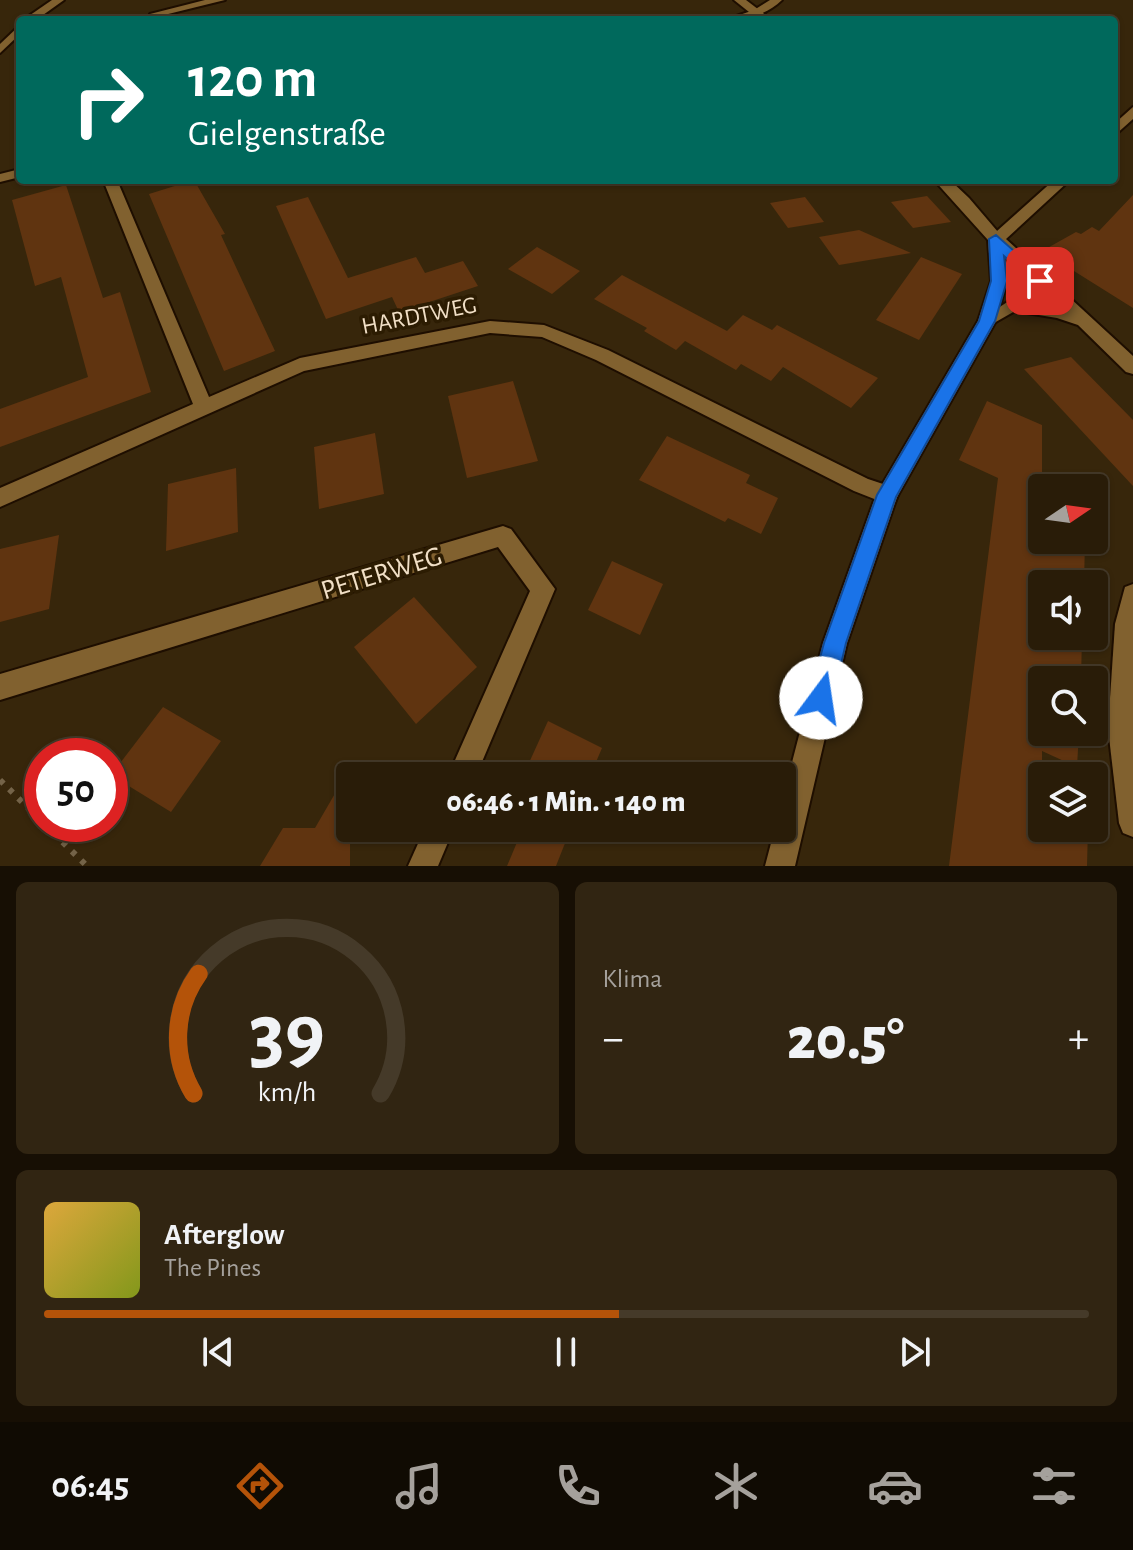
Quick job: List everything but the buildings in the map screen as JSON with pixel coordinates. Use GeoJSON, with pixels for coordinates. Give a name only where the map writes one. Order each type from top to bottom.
{"type":"FeatureCollection","features":[{"type":"Feature","properties":{"kind":"street"},"geometry":{"type":"LineString","coordinates":[[35,16],[59,0]]}},
{"type":"Feature","properties":{"kind":"street"},"geometry":{"type":"LineString","coordinates":[[162,16],[220,0]]}},
{"type":"Feature","properties":{"kind":"street"},"geometry":{"type":"LineString","coordinates":[[739,0],[762,16],[777,0]]}},
{"type":"Feature","properties":{"kind":"street"},"geometry":{"type":"LineString","coordinates":[[1118,128],[1133,111]]}},
{"type":"Feature","properties":{"kind":"street"},"geometry":{"type":"LineString","coordinates":[[112,184],[204,407]]}},
{"type":"Feature","properties":{"kind":"street"},"geometry":{"type":"LineString","coordinates":[[945,184],[996,239],[1133,367]]}},
{"type":"Feature","properties":{"kind":"street"},"geometry":{"type":"LineString","coordinates":[[996,239],[1058,184]]}},
{"type":"Feature","properties":{"kind":"street"},"geometry":{"type":"LineString","coordinates":[[780,866],[835,643],[887,495],[987,321],[999,281],[996,239]]}},
{"type":"Feature","properties":{"kind":"street"},"geometry":{"type":"LineString","coordinates":[[987,321],[1012,305],[1034,306],[1061,312],[1093,330]]}},
{"type":"Feature","properties":{"kind":"street","name":"HARDTWEG"},"geometry":{"type":"LineString","coordinates":[[0,498],[300,365],[490,327],[544,331],[602,355],[861,485],[887,495]]}},
{"type":"Feature","properties":{"kind":"street","name":"PETERWEG"},"geometry":{"type":"LineString","coordinates":[[0,687],[503,536],[543,589],[468,762]]}},
{"type":"Feature","properties":{"kind":"street"},"geometry":{"type":"LineString","coordinates":[[1133,595],[1127,624],[1121,728],[1133,823]]}},
{"type":"Feature","properties":{"kind":"street"},"geometry":{"type":"LineString","coordinates":[[423,866],[434,842]]}},
{"type":"Feature","properties":{"kind":"lane"},"geometry":{"type":"LineString","coordinates":[[0,50],[16,32]]}},
{"type":"Feature","properties":{"kind":"path"},"geometry":{"type":"LineString","coordinates":[[0,780],[24,804]]}},
{"type":"Feature","properties":{"kind":"path"},"geometry":{"type":"LineString","coordinates":[[62,842],[87,866]]}},
{"type":"Feature","properties":{"kind":"route"},"geometry":{"type":"LineString","coordinates":[[821,698],[835,643],[887,495],[987,321],[999,281],[996,239],[1040,281]]}}]}
